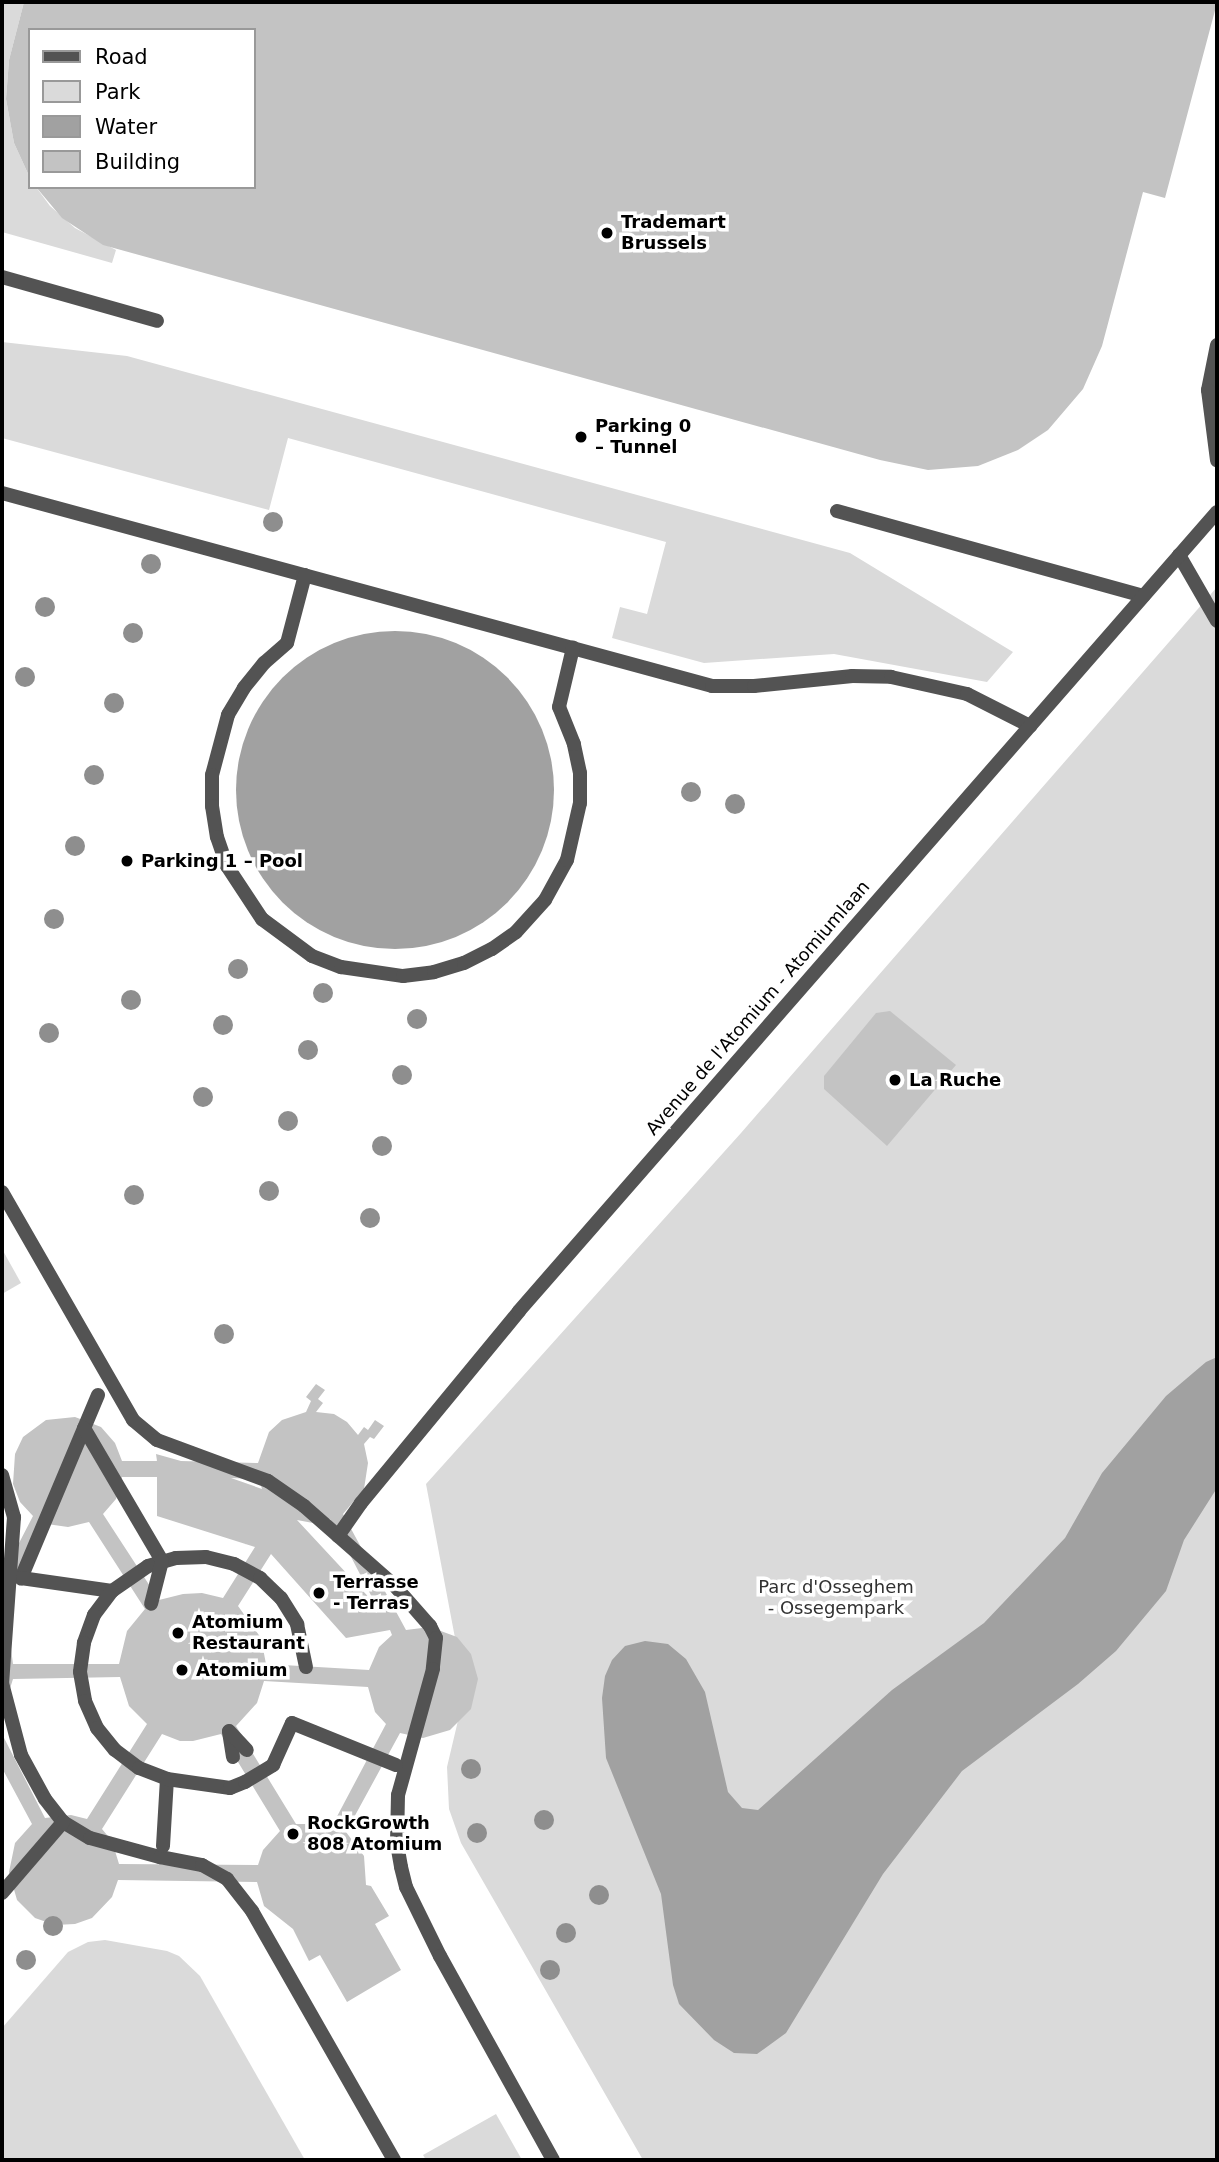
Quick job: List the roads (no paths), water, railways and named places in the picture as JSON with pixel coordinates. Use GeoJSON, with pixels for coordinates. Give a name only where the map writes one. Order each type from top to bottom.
{"type":"FeatureCollection","features":[{"type":"Feature","properties":{"kind":"street"},"geometry":{"type":"LineString","coordinates":[[2,277],[158,321]]}},
{"type":"Feature","properties":{"kind":"street"},"geometry":{"type":"LineString","coordinates":[[1217,345],[1208,390],[1217,460]]}},
{"type":"Feature","properties":{"kind":"street"},"geometry":{"type":"LineString","coordinates":[[2,493],[712,686],[754,686],[852,676],[891,677],[967,694],[1030,726]]}},
{"type":"Feature","properties":{"kind":"street"},"geometry":{"type":"LineString","coordinates":[[837,511],[1143,596]]}},
{"type":"Feature","properties":{"kind":"street","name":"Avenue de l'Atomium - Atomiumlaan"},"geometry":{"type":"LineString","coordinates":[[338,1536],[519,1311],[1217,512]]}},
{"type":"Feature","properties":{"kind":"street"},"geometry":{"type":"LineString","coordinates":[[1179,555],[1217,621]]}},
{"type":"Feature","properties":{"kind":"street"},"geometry":{"type":"LineString","coordinates":[[305,575],[287,643],[250,680],[228,715],[212,775],[212,806],[217,837],[227,866],[262,919],[312,956],[341,967],[403,976],[433,972],[464,963],[492,949],[516,932],[554,887],[570,851],[580,803],[574,744],[559,707],[573,648]]}},
{"type":"Feature","properties":{"kind":"street"},"geometry":{"type":"LineString","coordinates":[[2,1192],[133,1420],[157,1440],[268,1481],[304,1506],[394,1585],[430,1626],[436,1638],[433,1669],[398,1796],[396,1832],[401,1867],[406,1888],[440,1956],[553,2160]]}},
{"type":"Feature","properties":{"kind":"street"},"geometry":{"type":"LineString","coordinates":[[98,1395],[21,1578],[112,1591]]}},
{"type":"Feature","properties":{"kind":"street"},"geometry":{"type":"LineString","coordinates":[[84,1428],[162,1561],[151,1604]]}},
{"type":"Feature","properties":{"kind":"street"},"geometry":{"type":"LineString","coordinates":[[2,1476],[14,1517],[2,1683],[21,1755],[45,1799],[63,1822],[90,1838],[202,1865],[227,1879],[252,1911],[394,2160]]}},
{"type":"Feature","properties":{"kind":"street"},"geometry":{"type":"LineString","coordinates":[[306,1667],[297,1624],[281,1598],[260,1578],[234,1564],[191,1557],[162,1561],[135,1573],[112,1591],[94,1615],[84,1643],[80,1671],[85,1701],[97,1728],[115,1751],[139,1768],[167,1779],[230,1788],[239,1770],[253,1762],[273,1765],[292,1723],[396,1765]]}},
{"type":"Feature","properties":{"kind":"street"},"geometry":{"type":"LineString","coordinates":[[239,1770],[229,1731],[253,1762]]}},
{"type":"Feature","properties":{"kind":"street"},"geometry":{"type":"LineString","coordinates":[[163,1846],[167,1779]]}},
{"type":"Feature","properties":{"kind":"street"},"geometry":{"type":"LineString","coordinates":[[2,1893],[63,1822]]}},
{"type":"Feature","properties":{"kind":"water"},"geometry":{"type":"Polygon","coordinates":[[[395,631],[426,634],[456,643],[496,667],[518,689],[542,729],[551,759],[554,790],[551,821],[542,851],[518,891],[496,913],[456,937],[426,946],[395,949],[364,946],[334,937],[294,913],[272,891],[248,851],[239,821],[236,790],[239,759],[248,729],[272,689],[294,667],[334,643],[364,634],[395,631]]]}},
{"type":"Feature","properties":{"kind":"water"},"geometry":{"type":"Polygon","coordinates":[[[1217,1357],[1217,1488],[1184,1540],[1166,1591],[1116,1651],[1078,1684],[962,1771],[883,1874],[786,2033],[757,2054],[734,2053],[714,2040],[679,2004],[673,1985],[661,1894],[606,1758],[602,1698],[605,1676],[612,1660],[625,1646],[645,1641],[668,1644],[686,1659],[705,1692],[728,1792],[742,1808],[758,1810],[892,1690],[984,1623],[1065,1538],[1102,1473],[1166,1396],[1206,1362],[1217,1357]]]}},
{"type":"Feature","properties":{"kind":"place","name":"Trademart Brussels"},"geometry":{"type":"Point","coordinates":[607,233]}},
{"type":"Feature","properties":{"kind":"place","name":"Parking 0 – Tunnel"},"geometry":{"type":"Point","coordinates":[581,437]}},
{"type":"Feature","properties":{"kind":"place","name":"Parking 1 – Pool"},"geometry":{"type":"Point","coordinates":[127,861]}},
{"type":"Feature","properties":{"kind":"place","name":"La Ruche"},"geometry":{"type":"Point","coordinates":[895,1080]}},
{"type":"Feature","properties":{"kind":"place","name":"Terrasse - Terras"},"geometry":{"type":"Point","coordinates":[319,1593]}},
{"type":"Feature","properties":{"kind":"place","name":"Atomium Restaurant"},"geometry":{"type":"Point","coordinates":[178,1633]}},
{"type":"Feature","properties":{"kind":"place","name":"Atomium"},"geometry":{"type":"Point","coordinates":[182,1670]}},
{"type":"Feature","properties":{"kind":"place","name":"RockGrowth 808 Atomium"},"geometry":{"type":"Point","coordinates":[293,1834]}},
{"type":"Feature","properties":{"kind":"park label","name":"Parc d'Osseghem - Ossegempark"},"geometry":{"type":"Point","coordinates":[836,1598]}}]}
